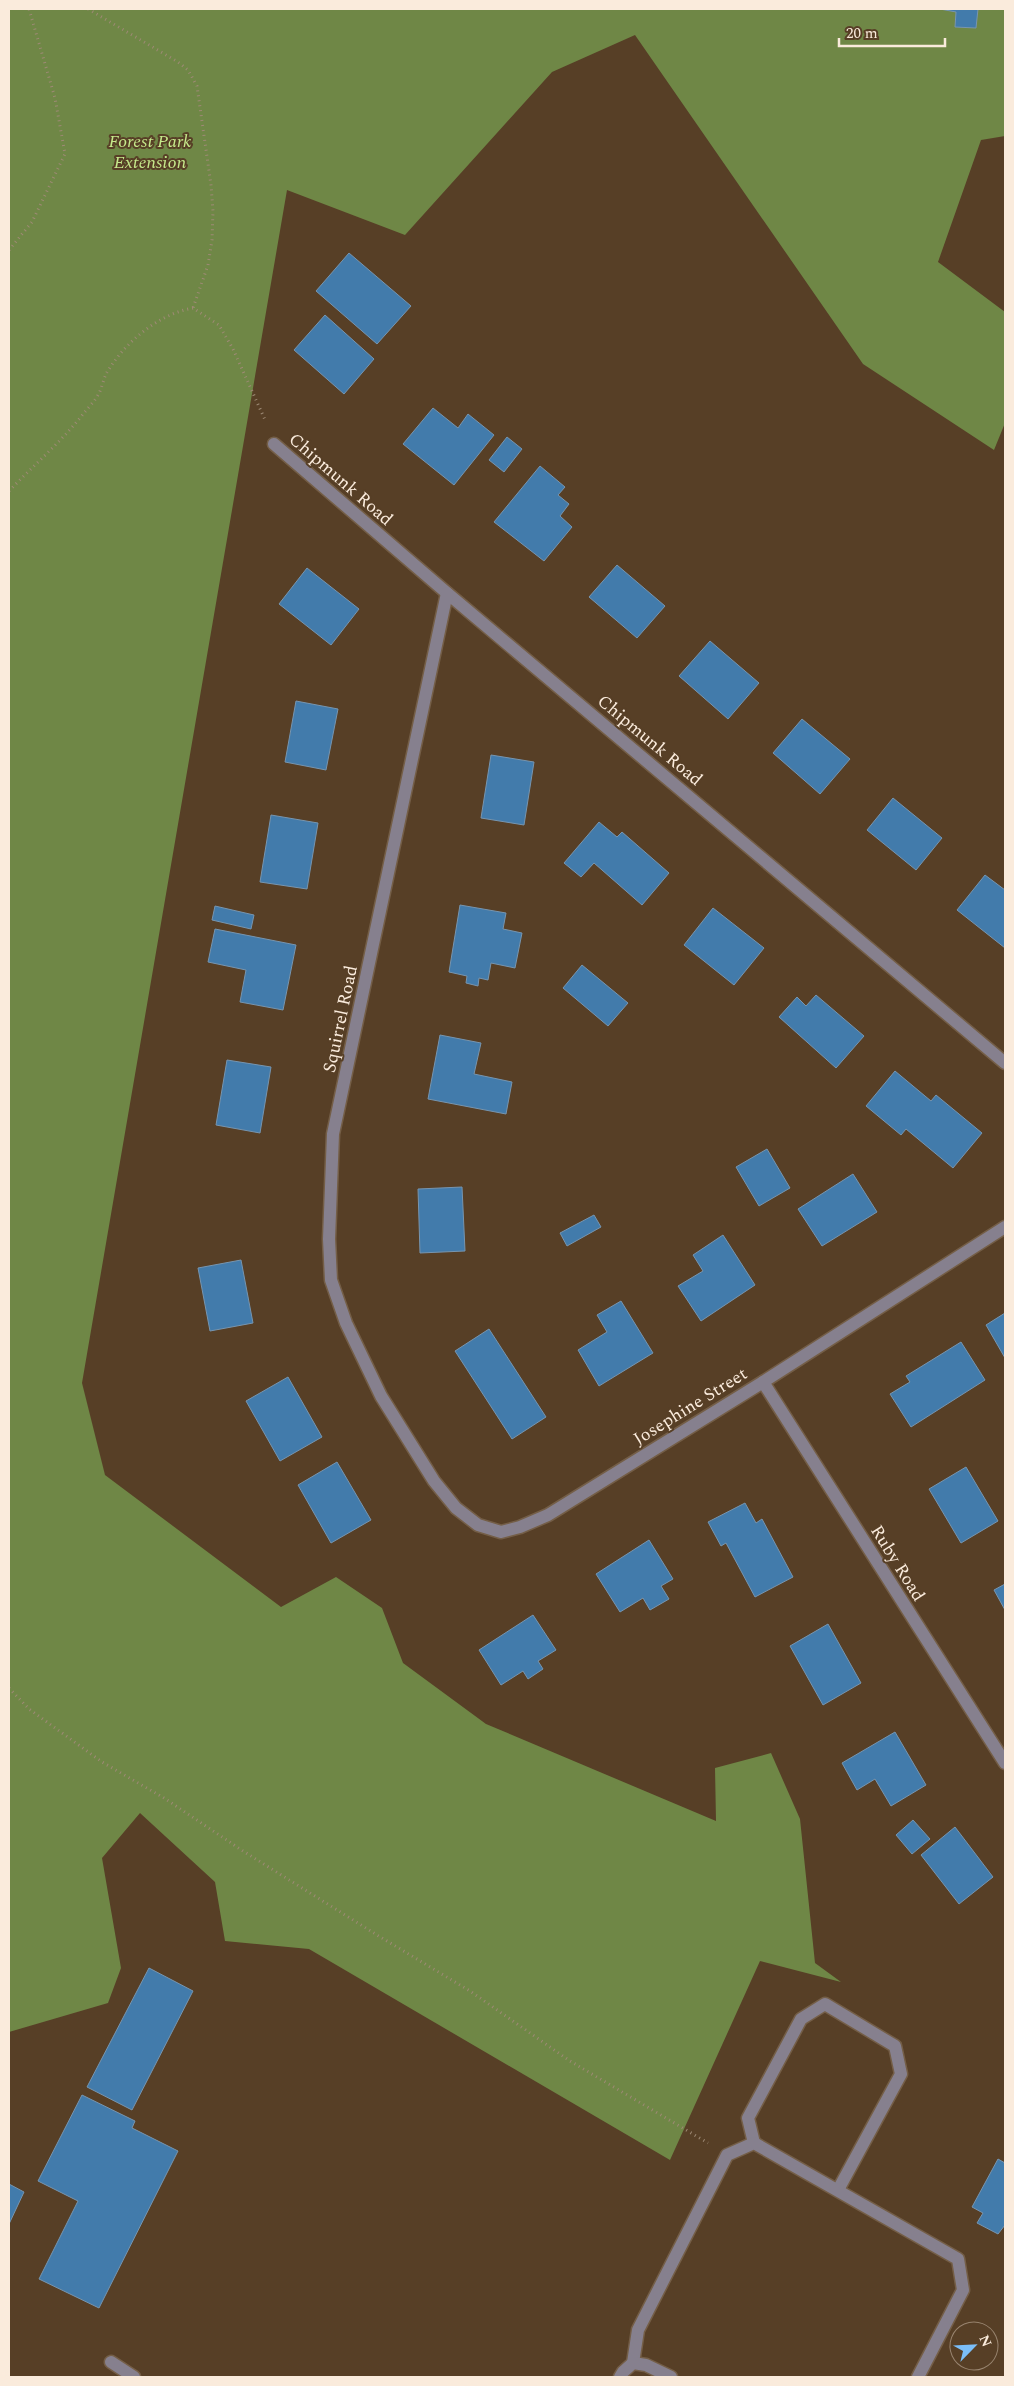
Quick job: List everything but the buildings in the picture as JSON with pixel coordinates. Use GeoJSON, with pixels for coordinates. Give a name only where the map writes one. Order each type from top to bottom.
{"type":"FeatureCollection","features":[{"type":"Feature","properties":{"kind":"street","name":"Chipmunk Road"},"geometry":{"type":"LineString","coordinates":[[274,444],[447,593],[1005,1063]]}},
{"type":"Feature","properties":{"kind":"street","name":"Squirrel Road"},"geometry":{"type":"LineString","coordinates":[[409,1441],[372,1379],[337,1302],[331,1280],[330,1191],[334,1134],[447,593]]}},
{"type":"Feature","properties":{"kind":"street","name":"Josephine Street"},"geometry":{"type":"LineString","coordinates":[[409,1441],[434,1481],[468,1520],[489,1530],[501,1532],[510,1530],[548,1515],[763,1382],[1005,1227]]}},
{"type":"Feature","properties":{"kind":"street","name":"Ruby Road"},"geometry":{"type":"LineString","coordinates":[[763,1382],[1005,1763]]}},
{"type":"Feature","properties":{"kind":"street"},"geometry":{"type":"LineString","coordinates":[[838,2190],[901,2074],[894,2046],[825,2004],[801,2019],[748,2118],[754,2143],[958,2259],[963,2290],[918,2377]]}},
{"type":"Feature","properties":{"kind":"street"},"geometry":{"type":"LineString","coordinates":[[633,2364],[638,2330],[727,2155],[754,2143]]}},
{"type":"Feature","properties":{"kind":"street"},"geometry":{"type":"LineString","coordinates":[[111,2362],[134,2377]]}},
{"type":"Feature","properties":{"kind":"street"},"geometry":{"type":"LineString","coordinates":[[620,2377],[622,2372],[633,2364],[646,2365],[671,2377]]}},
{"type":"Feature","properties":{"kind":"path"},"geometry":{"type":"LineString","coordinates":[[9,250],[32,222],[65,154],[55,98],[29,9]]}},
{"type":"Feature","properties":{"kind":"path"},"geometry":{"type":"LineString","coordinates":[[88,9],[178,62],[188,70],[197,86],[213,210],[212,240],[208,265],[193,308]]}},
{"type":"Feature","properties":{"kind":"path"},"geometry":{"type":"LineString","coordinates":[[9,491],[46,456],[78,420],[98,395],[106,374],[138,337],[175,311],[193,308],[219,325],[259,403],[274,444]]}},
{"type":"Feature","properties":{"kind":"path"},"geometry":{"type":"LineString","coordinates":[[9,1688],[29,1710],[102,1762],[164,1798],[376,1935],[470,1991],[570,2060],[727,2155]]}},
{"type":"Feature","properties":{"kind":"green space","name":"Forest Park Extension"},"geometry":{"type":"Polygon","coordinates":[[[9,9],[1005,9],[1005,136],[981,140],[938,262],[1005,312],[1005,423],[994,450],[863,364],[635,35],[552,72],[405,235],[287,190],[82,1383],[105,1475],[281,1607],[336,1577],[382,1608],[403,1663],[486,1724],[716,1821],[715,1768],[771,1753],[800,1819],[815,1963],[841,1982],[760,1961],[670,2160],[309,1949],[225,1941],[215,1882],[140,1813],[102,1858],[121,1968],[108,2003],[9,2032],[9,9]]]}}]}
